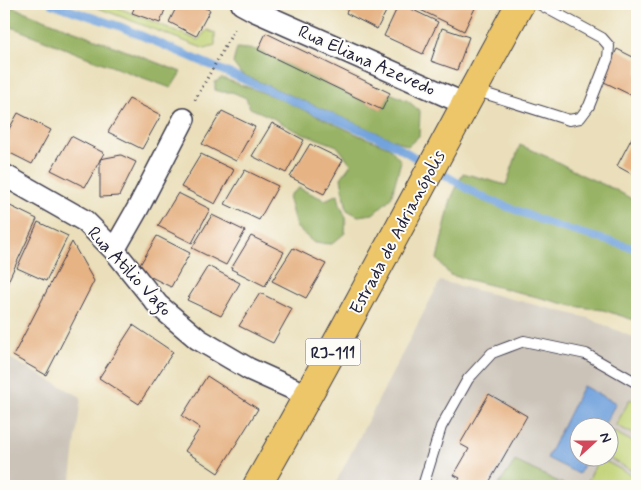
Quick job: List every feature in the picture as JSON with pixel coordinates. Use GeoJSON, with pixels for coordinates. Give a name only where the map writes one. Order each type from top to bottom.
{"type":"FeatureCollection","features":[{"type":"Feature","properties":{"kind":"main road","name":"Estrada de Adrianópolis"},"geometry":{"type":"LineString","coordinates":[[257,486],[309,396],[520,4]]}},
{"type":"Feature","properties":{"kind":"street","name":"Rua Eliana Azevedo"},"geometry":{"type":"LineString","coordinates":[[252,6],[464,106]]}},
{"type":"Feature","properties":{"kind":"street"},"geometry":{"type":"LineString","coordinates":[[114,250],[184,119]]}},
{"type":"Feature","properties":{"kind":"street","name":"Rua Atilio Vago"},"geometry":{"type":"LineString","coordinates":[[4,175],[85,221],[114,250],[158,305],[198,339],[249,369],[309,396]]}},
{"type":"Feature","properties":{"kind":"lane"},"geometry":{"type":"LineString","coordinates":[[464,106],[568,120],[580,118],[589,106],[608,58],[609,46],[602,38],[539,4]]}},
{"type":"Feature","properties":{"kind":"lane"},"geometry":{"type":"LineString","coordinates":[[423,486],[441,427],[468,379],[492,353],[524,341],[586,354],[637,383]]}},
{"type":"Feature","properties":{"kind":"path"},"geometry":{"type":"LineString","coordinates":[[184,119],[237,25]]}},
{"type":"Feature","properties":{"kind":"shaded area"},"geometry":{"type":"Polygon","coordinates":[[[440,281],[588,318],[637,339],[637,486],[334,486],[440,281]]]}},
{"type":"Feature","properties":{"kind":"shaded area"},"geometry":{"type":"Polygon","coordinates":[[[4,355],[81,397],[71,479],[79,486],[4,486],[4,355]]]}},
{"type":"Feature","properties":{"kind":"green space"},"geometry":{"type":"Polygon","coordinates":[[[4,4],[181,72],[171,88],[89,58],[4,24],[4,4]]]}},
{"type":"Feature","properties":{"kind":"green space"},"geometry":{"type":"Polygon","coordinates":[[[88,4],[109,4],[198,40],[207,30],[215,33],[215,46],[205,49],[88,4]]]}},
{"type":"Feature","properties":{"kind":"green space"},"geometry":{"type":"Polygon","coordinates":[[[237,48],[258,50],[382,110],[390,93],[408,101],[420,111],[419,136],[408,146],[241,74],[233,63],[237,48]]]}},
{"type":"Feature","properties":{"kind":"green space"},"geometry":{"type":"Polygon","coordinates":[[[222,78],[278,98],[389,147],[401,161],[391,198],[373,214],[358,216],[347,210],[341,178],[351,164],[337,146],[294,130],[250,108],[246,98],[232,92],[215,90],[215,82],[222,78]]]}},
{"type":"Feature","properties":{"kind":"green space"},"geometry":{"type":"Polygon","coordinates":[[[520,145],[616,190],[637,202],[637,321],[603,310],[573,306],[450,275],[437,259],[451,199],[463,173],[506,185],[520,145]]]}},
{"type":"Feature","properties":{"kind":"green space"},"geometry":{"type":"Polygon","coordinates":[[[299,188],[325,200],[338,194],[346,218],[345,233],[332,244],[314,243],[296,227],[288,196],[299,188]]]}},
{"type":"Feature","properties":{"kind":"green space"},"geometry":{"type":"Polygon","coordinates":[[[630,399],[637,403],[637,436],[618,426],[618,421],[630,399]]]}},
{"type":"Feature","properties":{"kind":"green space"},"geometry":{"type":"Polygon","coordinates":[[[618,434],[637,444],[637,473],[618,463],[618,434]]]}},
{"type":"Feature","properties":{"kind":"green space"},"geometry":{"type":"Polygon","coordinates":[[[515,461],[567,486],[498,486],[515,461]]]}},
{"type":"Feature","properties":{"kind":"green space"},"geometry":{"type":"Polygon","coordinates":[[[594,468],[618,468],[637,478],[637,486],[593,486],[587,483],[594,468]]]}},
{"type":"Feature","properties":{"kind":"water"},"geometry":{"type":"Polygon","coordinates":[[[583,386],[616,403],[608,418],[568,418],[568,468],[582,468],[579,474],[547,458],[583,386]]]}},
{"type":"Feature","properties":{"kind":"building"},"geometry":{"type":"Polygon","coordinates":[[[136,4],[167,4],[160,23],[132,13],[136,4]]]}},
{"type":"Feature","properties":{"kind":"building"},"geometry":{"type":"Polygon","coordinates":[[[178,4],[195,4],[210,10],[196,36],[169,22],[178,4]]]}},
{"type":"Feature","properties":{"kind":"building"},"geometry":{"type":"Polygon","coordinates":[[[350,4],[390,4],[377,29],[346,13],[350,4]]]}},
{"type":"Feature","properties":{"kind":"building"},"geometry":{"type":"Polygon","coordinates":[[[399,4],[438,22],[423,54],[384,36],[399,4]]]}},
{"type":"Feature","properties":{"kind":"building"},"geometry":{"type":"Polygon","coordinates":[[[408,4],[477,4],[464,31],[408,4]]]}},
{"type":"Feature","properties":{"kind":"building"},"geometry":{"type":"Polygon","coordinates":[[[442,28],[469,37],[457,70],[431,61],[442,28]]]}},
{"type":"Feature","properties":{"kind":"building"},"geometry":{"type":"Polygon","coordinates":[[[266,33],[390,93],[382,110],[258,50],[266,33]]]}},
{"type":"Feature","properties":{"kind":"building"},"geometry":{"type":"Polygon","coordinates":[[[617,49],[637,59],[637,98],[602,81],[617,49]]]}},
{"type":"Feature","properties":{"kind":"building"},"geometry":{"type":"Polygon","coordinates":[[[129,99],[161,115],[142,149],[108,132],[129,99]]]}},
{"type":"Feature","properties":{"kind":"building"},"geometry":{"type":"Polygon","coordinates":[[[222,111],[255,127],[236,161],[202,144],[222,111]]]}},
{"type":"Feature","properties":{"kind":"building"},"geometry":{"type":"Polygon","coordinates":[[[18,113],[51,130],[32,164],[4,150],[4,138],[18,113]]]}},
{"type":"Feature","properties":{"kind":"building"},"geometry":{"type":"Polygon","coordinates":[[[272,123],[304,140],[286,173],[252,156],[272,123]]]}},
{"type":"Feature","properties":{"kind":"building"},"geometry":{"type":"Polygon","coordinates":[[[637,128],[637,177],[617,166],[637,128]]]}},
{"type":"Feature","properties":{"kind":"building"},"geometry":{"type":"Polygon","coordinates":[[[71,136],[104,153],[85,187],[51,170],[71,136]]]}},
{"type":"Feature","properties":{"kind":"building"},"geometry":{"type":"Polygon","coordinates":[[[310,144],[343,160],[324,194],[290,177],[310,144]]]}},
{"type":"Feature","properties":{"kind":"building"},"geometry":{"type":"Polygon","coordinates":[[[201,154],[234,170],[215,204],[181,187],[201,154]]]}},
{"type":"Feature","properties":{"kind":"building"},"geometry":{"type":"Polygon","coordinates":[[[121,155],[136,162],[119,196],[100,197],[100,159],[121,155]]]}},
{"type":"Feature","properties":{"kind":"building"},"geometry":{"type":"Polygon","coordinates":[[[245,170],[278,186],[259,220],[225,204],[245,170]]]}},
{"type":"Feature","properties":{"kind":"building"},"geometry":{"type":"Polygon","coordinates":[[[178,193],[210,209],[192,243],[158,226],[178,193]]]}},
{"type":"Feature","properties":{"kind":"building"},"geometry":{"type":"Polygon","coordinates":[[[4,203],[37,219],[4,290],[4,203]]]}},
{"type":"Feature","properties":{"kind":"building"},"geometry":{"type":"Polygon","coordinates":[[[212,215],[245,231],[226,265],[192,248],[212,215]]]}},
{"type":"Feature","properties":{"kind":"building"},"geometry":{"type":"Polygon","coordinates":[[[38,222],[68,236],[46,281],[17,268],[38,222]]]}},
{"type":"Feature","properties":{"kind":"building"},"geometry":{"type":"Polygon","coordinates":[[[157,236],[190,253],[171,287],[137,270],[157,236]]]}},
{"type":"Feature","properties":{"kind":"building"},"geometry":{"type":"Polygon","coordinates":[[[251,236],[284,252],[265,286],[231,269],[251,236]]]}},
{"type":"Feature","properties":{"kind":"building"},"geometry":{"type":"Polygon","coordinates":[[[72,242],[94,281],[46,375],[13,356],[72,242]]]}},
{"type":"Feature","properties":{"kind":"building"},"geometry":{"type":"Polygon","coordinates":[[[293,248],[326,264],[306,298],[272,281],[293,248]]]}},
{"type":"Feature","properties":{"kind":"building"},"geometry":{"type":"Polygon","coordinates":[[[208,266],[240,283],[221,316],[187,300],[208,266]]]}},
{"type":"Feature","properties":{"kind":"building"},"geometry":{"type":"Polygon","coordinates":[[[260,293],[292,309],[273,343],[239,326],[260,293]]]}},
{"type":"Feature","properties":{"kind":"building"},"geometry":{"type":"Polygon","coordinates":[[[133,325],[173,352],[139,404],[99,378],[133,325]]]}},
{"type":"Feature","properties":{"kind":"building"},"geometry":{"type":"Polygon","coordinates":[[[207,376],[258,409],[218,473],[185,451],[200,428],[182,416],[207,376]]]}},
{"type":"Feature","properties":{"kind":"building"},"geometry":{"type":"Polygon","coordinates":[[[489,394],[527,416],[487,486],[455,486],[460,478],[454,475],[469,449],[460,444],[489,394]]]}},
{"type":"Feature","properties":{"kind":"waterway"},"geometry":{"type":"LineString","coordinates":[[52,4],[119,26],[389,142],[480,196],[556,226],[637,249]]}}]}
